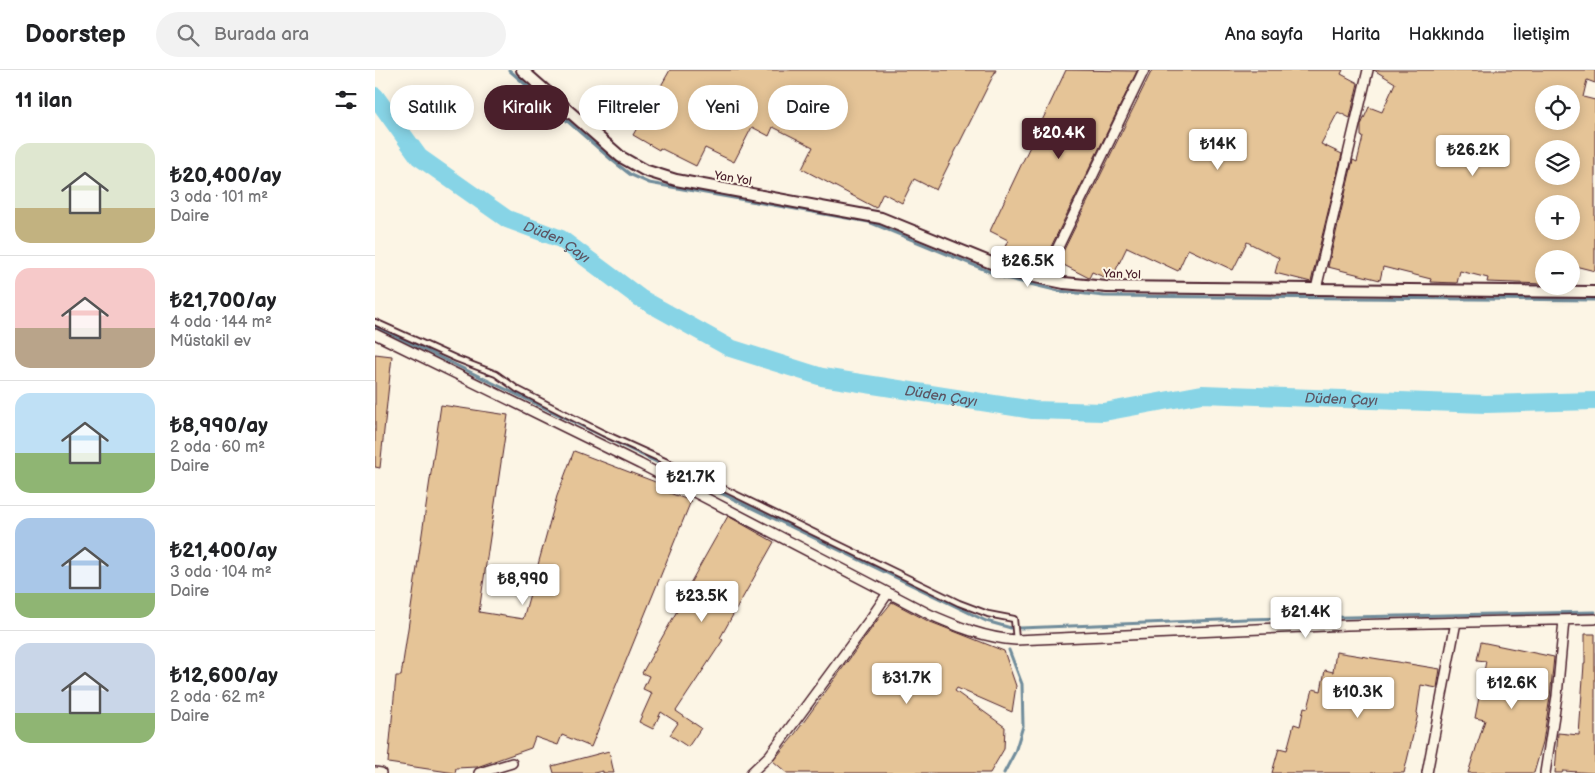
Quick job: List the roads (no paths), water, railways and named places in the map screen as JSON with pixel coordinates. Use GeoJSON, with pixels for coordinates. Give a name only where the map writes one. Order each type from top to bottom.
{"type":"FeatureCollection","features":[{"type":"Feature","properties":{"kind":"street","name":"Yan Yol"},"geometry":{"type":"LineString","coordinates":[[522,70],[607,146],[633,166],[677,180],[881,218],[1008,270],[1043,278],[1107,287],[1595,292]]}},
{"type":"Feature","properties":{"kind":"street"},"geometry":{"type":"LineString","coordinates":[[1043,278],[1145,70]]}},
{"type":"Feature","properties":{"kind":"street"},"geometry":{"type":"LineString","coordinates":[[1316,289],[1368,70]]}},
{"type":"Feature","properties":{"kind":"street"},"geometry":{"type":"LineString","coordinates":[[375,334],[561,423],[931,615],[972,632],[999,639],[1016,640],[1347,625],[1595,619]]}},
{"type":"Feature","properties":{"kind":"street"},"geometry":{"type":"LineString","coordinates":[[751,773],[770,754],[888,593]]}},
{"type":"Feature","properties":{"kind":"street"},"geometry":{"type":"LineString","coordinates":[[1545,773],[1557,696],[1564,620]]}},
{"type":"Feature","properties":{"kind":"street"},"geometry":{"type":"LineString","coordinates":[[1427,773],[1456,622]]}},
{"type":"Feature","properties":{"kind":"street"},"geometry":{"type":"LineString","coordinates":[[479,773],[512,763]]}},
{"type":"Feature","properties":{"kind":"street"},"geometry":{"type":"LineString","coordinates":[[375,772],[381,773]]}},
{"type":"Feature","properties":{"kind":"lane"},"geometry":{"type":"LineString","coordinates":[[375,322],[457,359],[496,374],[517,389],[565,414],[699,476],[959,604],[988,614],[1014,619],[1016,640]]}},
{"type":"Feature","properties":{"kind":"lane"},"geometry":{"type":"LineString","coordinates":[[561,423],[565,414]]}},
{"type":"Feature","properties":{"kind":"waterway"},"geometry":{"type":"LineString","coordinates":[[509,70],[613,161],[631,175],[649,183],[869,222],[1005,278],[1059,291],[1104,296],[1595,300]]}},
{"type":"Feature","properties":{"kind":"waterway","name":"Düden Çayı"},"geometry":{"type":"LineString","coordinates":[[375,96],[419,157],[507,219],[561,239],[640,298],[730,348],[822,377],[1033,410],[1104,412],[1202,394],[1486,404],[1595,401]]}},
{"type":"Feature","properties":{"kind":"waterway"},"geometry":{"type":"LineString","coordinates":[[375,326],[986,621],[1011,628]]}},
{"type":"Feature","properties":{"kind":"waterway"},"geometry":{"type":"LineString","coordinates":[[1020,628],[1246,619],[1595,612]]}},
{"type":"Feature","properties":{"kind":"waterway"},"geometry":{"type":"LineString","coordinates":[[1004,773],[1015,752],[1023,726],[1022,684],[1009,650]]}}]}
